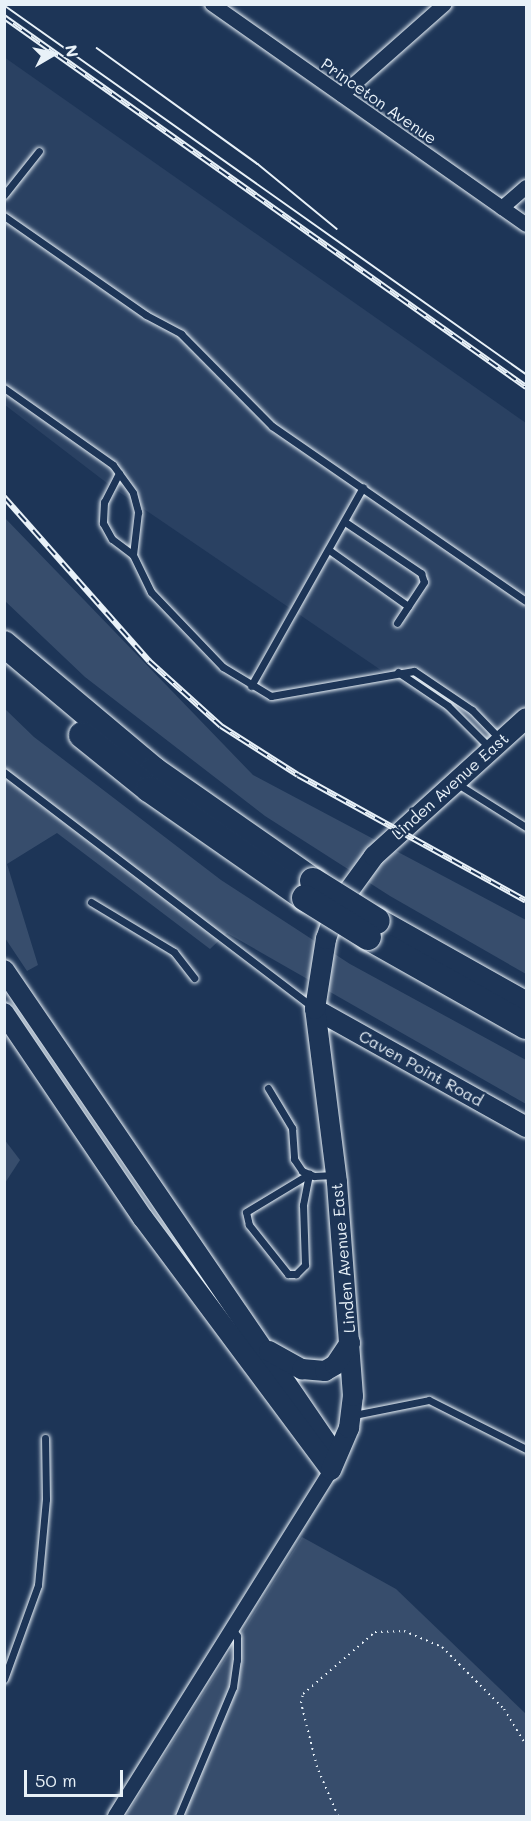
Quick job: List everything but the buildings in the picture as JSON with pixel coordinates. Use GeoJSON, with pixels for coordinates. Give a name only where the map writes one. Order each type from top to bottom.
{"type":"FeatureCollection","features":[{"type":"Feature","properties":{"kind":"highway"},"geometry":{"type":"LineString","coordinates":[[4,644],[154,770],[309,890]]}},
{"type":"Feature","properties":{"kind":"highway"},"geometry":{"type":"LineString","coordinates":[[4,668],[149,789],[526,1026]]}},
{"type":"Feature","properties":{"kind":"highway"},"geometry":{"type":"LineString","coordinates":[[373,929],[526,1005]]}},
{"type":"Feature","properties":{"kind":"street"},"geometry":{"type":"LineString","coordinates":[[342,95],[445,4]]}},
{"type":"Feature","properties":{"kind":"street","name":"Princeton Avenue"},"geometry":{"type":"LineString","coordinates":[[217,6],[526,225]]}},
{"type":"Feature","properties":{"kind":"street"},"geometry":{"type":"LineString","coordinates":[[502,208],[526,187]]}},
{"type":"Feature","properties":{"kind":"street","name":"Linden Avenue East"},"geometry":{"type":"LineString","coordinates":[[115,1816],[334,1464],[351,1416],[350,1343],[336,1175],[315,1009],[326,939],[337,907],[374,856],[526,718]]}},
{"type":"Feature","properties":{"kind":"street"},"geometry":{"type":"LineString","coordinates":[[4,970],[110,1130],[263,1347],[334,1464]]}},
{"type":"Feature","properties":{"kind":"street","name":"Caven Point Road"},"geometry":{"type":"LineString","coordinates":[[315,1009],[526,1127]]}},
{"type":"Feature","properties":{"kind":"street"},"geometry":{"type":"LineString","coordinates":[[4,1013],[118,1183],[334,1464]]}},
{"type":"Feature","properties":{"kind":"street"},"geometry":{"type":"LineString","coordinates":[[263,1347],[302,1370],[315,1372],[335,1365],[350,1343]]}},
{"type":"Feature","properties":{"kind":"lane"},"geometry":{"type":"LineString","coordinates":[[4,195],[39,151]]}},
{"type":"Feature","properties":{"kind":"lane"},"geometry":{"type":"LineString","coordinates":[[4,216],[146,315],[181,334],[272,426],[526,601]]}},
{"type":"Feature","properties":{"kind":"lane"},"geometry":{"type":"LineString","coordinates":[[4,388],[97,451],[119,474],[133,493],[138,512],[133,555]]}},
{"type":"Feature","properties":{"kind":"lane"},"geometry":{"type":"LineString","coordinates":[[119,474],[104,502],[103,523],[112,539],[133,555],[151,592],[223,667],[270,696],[414,670],[429,678],[472,710],[495,744]]}},
{"type":"Feature","properties":{"kind":"lane"},"geometry":{"type":"LineString","coordinates":[[251,686],[363,487]]}},
{"type":"Feature","properties":{"kind":"lane"},"geometry":{"type":"LineString","coordinates":[[345,522],[421,573],[424,582],[397,623]]}},
{"type":"Feature","properties":{"kind":"lane"},"geometry":{"type":"LineString","coordinates":[[329,550],[408,606]]}},
{"type":"Feature","properties":{"kind":"lane"},"geometry":{"type":"LineString","coordinates":[[398,672],[448,706],[495,744]]}},
{"type":"Feature","properties":{"kind":"lane"},"geometry":{"type":"LineString","coordinates":[[4,772],[315,1009]]}},
{"type":"Feature","properties":{"kind":"lane"},"geometry":{"type":"LineString","coordinates":[[454,781],[526,828]]}},
{"type":"Feature","properties":{"kind":"lane"},"geometry":{"type":"LineString","coordinates":[[91,902],[174,952],[194,978]]}},
{"type":"Feature","properties":{"kind":"lane"},"geometry":{"type":"LineString","coordinates":[[268,1088],[292,1128],[294,1159],[302,1171],[309,1174],[336,1175]]}},
{"type":"Feature","properties":{"kind":"lane"},"geometry":{"type":"LineString","coordinates":[[309,1174],[303,1206],[305,1265],[296,1274],[288,1274],[249,1225],[246,1212],[309,1174]]}},
{"type":"Feature","properties":{"kind":"lane"},"geometry":{"type":"LineString","coordinates":[[351,1416],[429,1400],[526,1449]]}},
{"type":"Feature","properties":{"kind":"lane"},"geometry":{"type":"LineString","coordinates":[[4,1679],[38,1586],[46,1499],[45,1438]]}},
{"type":"Feature","properties":{"kind":"lane"},"geometry":{"type":"LineString","coordinates":[[179,1816],[233,1687],[237,1652],[232,1628]]}},
{"type":"Feature","properties":{"kind":"path"},"geometry":{"type":"LineString","coordinates":[[338,1816],[317,1767],[301,1703],[303,1695],[375,1632],[404,1631],[442,1647],[504,1709],[526,1745]]}},
{"type":"Feature","properties":{"kind":"shaded area"},"geometry":{"type":"Polygon","coordinates":[[[4,57],[526,423],[526,734],[494,747],[116,490],[5,405],[4,57]]]}},
{"type":"Feature","properties":{"kind":"shaded area"},"geometry":{"type":"Polygon","coordinates":[[[4,517],[253,775],[526,920],[526,974],[390,896],[265,816],[85,677],[5,601],[4,517]]]}},
{"type":"Feature","properties":{"kind":"shaded area"},"geometry":{"type":"Polygon","coordinates":[[[4,708],[34,737],[221,880],[350,964],[526,1060],[526,1104],[227,933],[210,949],[57,833],[7,864],[38,965],[27,971],[5,938],[4,708]]]}},
{"type":"Feature","properties":{"kind":"shaded area"},"geometry":{"type":"Polygon","coordinates":[[[4,1139],[20,1160],[5,1183],[4,1183],[4,1139]]]}},
{"type":"Feature","properties":{"kind":"shaded area"},"geometry":{"type":"Polygon","coordinates":[[[302,1537],[396,1589],[526,1714],[526,1816],[126,1816],[302,1537]]]}},
{"type":"Feature","properties":{"kind":"tram line"},"geometry":{"type":"LineString","coordinates":[[4,5],[526,374]]}},
{"type":"Feature","properties":{"kind":"tram line"},"geometry":{"type":"LineString","coordinates":[[97,48],[258,164],[337,229]]}},
{"type":"Feature","properties":{"kind":"railway"},"geometry":{"type":"LineString","coordinates":[[4,17],[526,387]]}},
{"type":"Feature","properties":{"kind":"railway"},"geometry":{"type":"LineString","coordinates":[[4,497],[149,661],[221,726],[298,775],[526,901]]}}]}
